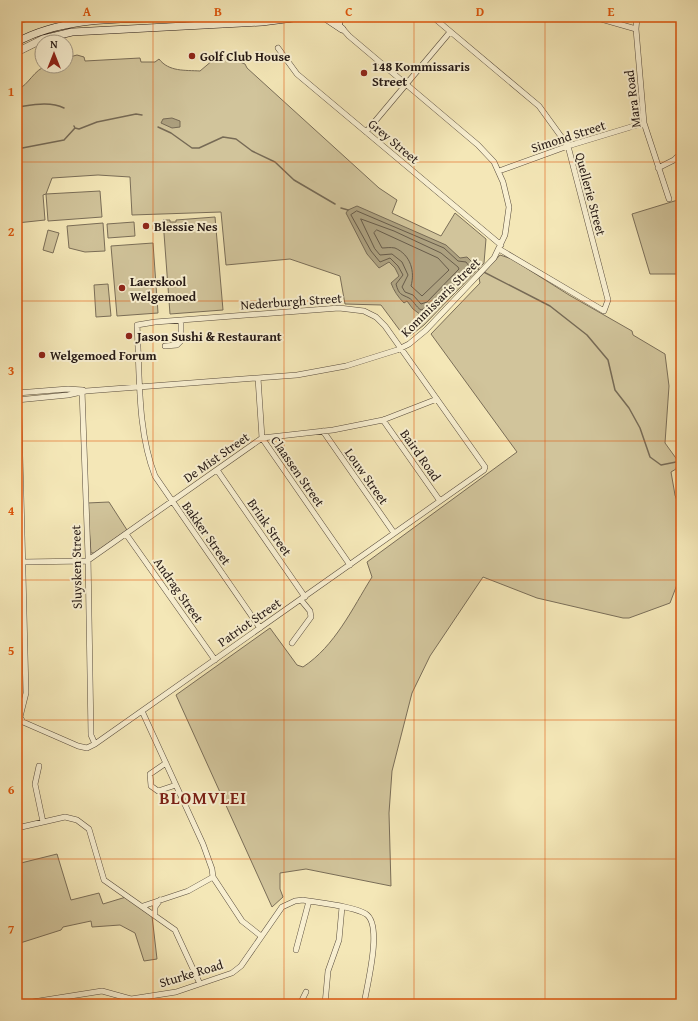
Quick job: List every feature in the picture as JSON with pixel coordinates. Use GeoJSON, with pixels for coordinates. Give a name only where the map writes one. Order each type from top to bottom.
{"type":"FeatureCollection","features":[{"type":"Feature","properties":{"kind":"main road"},"geometry":{"type":"LineString","coordinates":[[17,42],[43,30],[71,24],[190,17]]}},
{"type":"Feature","properties":{"kind":"main road"},"geometry":{"type":"LineString","coordinates":[[17,52],[37,42],[72,32],[262,22],[301,17]]}},
{"type":"Feature","properties":{"kind":"main road"},"geometry":{"type":"LineString","coordinates":[[324,17],[339,22]]}},
{"type":"Feature","properties":{"kind":"street"},"geometry":{"type":"LineString","coordinates":[[17,21],[34,17]]}},
{"type":"Feature","properties":{"kind":"street","name":"Quellerie Street"},"geometry":{"type":"LineString","coordinates":[[433,17],[539,106],[568,146],[608,300],[604,311]]}},
{"type":"Feature","properties":{"kind":"street"},"geometry":{"type":"LineString","coordinates":[[594,17],[636,29]]}},
{"type":"Feature","properties":{"kind":"street","name":"Mara Road"},"geometry":{"type":"LineString","coordinates":[[637,17],[636,29],[644,123],[669,199]]}},
{"type":"Feature","properties":{"kind":"street","name":"Kommissaris Street"},"geometry":{"type":"LineString","coordinates":[[17,393],[83,391],[297,375],[346,366],[402,348],[426,330],[483,270],[500,247],[506,235],[509,207],[507,194],[499,171],[481,148],[406,84],[339,22]]}},
{"type":"Feature","properties":{"kind":"street"},"geometry":{"type":"LineString","coordinates":[[366,132],[450,32]]}},
{"type":"Feature","properties":{"kind":"street","name":"Grey Street"},"geometry":{"type":"LineString","coordinates":[[278,48],[297,74],[500,247],[604,311]]}},
{"type":"Feature","properties":{"kind":"street","name":"Simond Street"},"geometry":{"type":"LineString","coordinates":[[499,171],[568,146],[644,123]]}},
{"type":"Feature","properties":{"kind":"street"},"geometry":{"type":"LineString","coordinates":[[658,168],[674,160],[681,153]]}},
{"type":"Feature","properties":{"kind":"street","name":"Nederburgh Street"},"geometry":{"type":"LineString","coordinates":[[137,325],[181,320],[339,308],[364,311],[381,321],[402,348],[484,467],[484,470]]}},
{"type":"Feature","properties":{"kind":"street"},"geometry":{"type":"LineString","coordinates":[[165,346],[177,345],[181,341],[181,320]]}},
{"type":"Feature","properties":{"kind":"street","name":"Bakker Street"},"geometry":{"type":"LineString","coordinates":[[137,325],[143,426],[155,476],[260,628]]}},
{"type":"Feature","properties":{"kind":"street","name":"Claassen Street"},"geometry":{"type":"LineString","coordinates":[[258,378],[262,438],[350,565]]}},
{"type":"Feature","properties":{"kind":"street","name":"Kommissaris Street"},"geometry":{"type":"LineString","coordinates":[[17,400],[68,395],[83,391]]}},
{"type":"Feature","properties":{"kind":"street","name":"Sluysken Street"},"geometry":{"type":"LineString","coordinates":[[83,391],[91,735],[95,744]]}},
{"type":"Feature","properties":{"kind":"street","name":"De Mist Street"},"geometry":{"type":"LineString","coordinates":[[87,561],[262,438],[323,431],[383,420],[437,399]]}},
{"type":"Feature","properties":{"kind":"street"},"geometry":{"type":"LineString","coordinates":[[19,416],[22,562],[87,561]]}},
{"type":"Feature","properties":{"kind":"street","name":"Baird Road"},"geometry":{"type":"LineString","coordinates":[[383,420],[440,501]]}},
{"type":"Feature","properties":{"kind":"street","name":"Louw Street"},"geometry":{"type":"LineString","coordinates":[[323,431],[394,533]]}},
{"type":"Feature","properties":{"kind":"street","name":"Brink Street"},"geometry":{"type":"LineString","coordinates":[[217,470],[303,598],[310,611],[311,617],[292,643]]}},
{"type":"Feature","properties":{"kind":"street","name":"Patriot Street"},"geometry":{"type":"LineString","coordinates":[[22,562],[26,693],[20,717],[23,722],[81,748],[87,748],[95,744],[484,470]]}},
{"type":"Feature","properties":{"kind":"street","name":"Andrag Street"},"geometry":{"type":"LineString","coordinates":[[126,534],[214,660]]}},
{"type":"Feature","properties":{"kind":"street"},"geometry":{"type":"LineString","coordinates":[[142,711],[202,844],[212,869],[213,877],[242,921],[261,936]]}},
{"type":"Feature","properties":{"kind":"street"},"geometry":{"type":"LineString","coordinates":[[166,763],[150,774],[151,786],[158,791],[176,785]]}},
{"type":"Feature","properties":{"kind":"street"},"geometry":{"type":"LineString","coordinates":[[39,766],[35,784],[43,822]]}},
{"type":"Feature","properties":{"kind":"street"},"geometry":{"type":"LineString","coordinates":[[17,828],[69,818],[84,824],[91,834],[104,880],[176,930],[200,984]]}},
{"type":"Feature","properties":{"kind":"street"},"geometry":{"type":"LineString","coordinates":[[143,906],[188,891],[213,877]]}},
{"type":"Feature","properties":{"kind":"street"},"geometry":{"type":"LineString","coordinates":[[155,914],[155,907],[160,900]]}},
{"type":"Feature","properties":{"kind":"street","name":"Sturke Road"},"geometry":{"type":"LineString","coordinates":[[20,1004],[102,991],[136,999],[176,992],[232,973],[239,968],[282,907],[288,903],[299,900],[309,901]]}},
{"type":"Feature","properties":{"kind":"street"},"geometry":{"type":"LineString","coordinates":[[296,950],[308,910],[309,901],[364,913],[370,917],[373,923],[374,938],[364,1004]]}},
{"type":"Feature","properties":{"kind":"street"},"geometry":{"type":"LineString","coordinates":[[325,1004],[328,971],[338,940],[342,908]]}},
{"type":"Feature","properties":{"kind":"street"},"geometry":{"type":"LineString","coordinates":[[300,1004],[306,992]]}},
{"type":"Feature","properties":{"kind":"shaded area"},"geometry":{"type":"Polygon","coordinates":[[[220,54],[245,64],[247,68],[379,188],[397,200],[392,213],[441,236],[455,213],[486,239],[484,263],[424,325],[410,336],[404,336],[381,305],[345,304],[340,276],[290,259],[226,265],[221,212],[132,215],[130,177],[98,175],[52,178],[46,194],[43,195],[45,220],[17,223],[17,90],[25,85],[35,74],[74,74],[74,56],[77,55],[84,57],[85,61],[140,58],[141,62],[155,62],[159,59],[172,68],[200,71],[220,54]]]}},
{"type":"Feature","properties":{"kind":"shaded area"},"geometry":{"type":"Polygon","coordinates":[[[100,191],[102,217],[48,221],[46,194],[100,191]]]}},
{"type":"Feature","properties":{"kind":"shaded area"},"geometry":{"type":"Polygon","coordinates":[[[681,199],[681,274],[650,274],[632,214],[681,199]]]}},
{"type":"Feature","properties":{"kind":"shaded area"},"geometry":{"type":"Polygon","coordinates":[[[215,217],[223,310],[170,314],[163,220],[176,222],[176,220],[215,217]]]}},
{"type":"Feature","properties":{"kind":"shaded area"},"geometry":{"type":"Polygon","coordinates":[[[134,222],[135,236],[108,238],[107,224],[134,222]]]}},
{"type":"Feature","properties":{"kind":"shaded area"},"geometry":{"type":"Polygon","coordinates":[[[103,223],[105,251],[85,252],[69,248],[67,226],[103,223]]]}},
{"type":"Feature","properties":{"kind":"shaded area"},"geometry":{"type":"Polygon","coordinates":[[[48,230],[59,233],[53,253],[43,250],[48,230]]]}},
{"type":"Feature","properties":{"kind":"shaded area"},"geometry":{"type":"Polygon","coordinates":[[[153,243],[158,313],[117,316],[111,246],[153,243]]]}},
{"type":"Feature","properties":{"kind":"shaded area"},"geometry":{"type":"Polygon","coordinates":[[[500,255],[512,259],[569,295],[632,331],[633,335],[665,354],[669,386],[665,443],[678,461],[676,469],[671,472],[675,495],[681,513],[681,582],[678,582],[670,603],[629,618],[623,618],[537,598],[483,577],[430,656],[412,693],[392,771],[389,813],[391,886],[306,869],[280,873],[280,889],[283,897],[272,907],[176,695],[270,628],[297,665],[303,667],[324,649],[334,638],[350,614],[372,577],[367,562],[517,452],[431,334],[480,283],[479,278],[500,255]]]}},
{"type":"Feature","properties":{"kind":"shaded area"},"geometry":{"type":"Polygon","coordinates":[[[108,284],[111,316],[96,317],[94,285],[108,284]]]}},
{"type":"Feature","properties":{"kind":"shaded area"},"geometry":{"type":"Polygon","coordinates":[[[109,502],[127,530],[94,553],[91,553],[87,503],[109,502]]]}},
{"type":"Feature","properties":{"kind":"shaded area"},"geometry":{"type":"Polygon","coordinates":[[[57,854],[71,900],[99,893],[103,904],[126,897],[152,916],[157,959],[144,961],[135,933],[120,925],[92,927],[91,921],[63,927],[61,930],[17,944],[17,864],[57,854]]]}},
{"type":"Feature","properties":{"kind":"water"},"geometry":{"type":"Polygon","coordinates":[[[172,118],[180,121],[180,127],[172,128],[161,123],[163,119],[172,118]]]}},
{"type":"Feature","properties":{"kind":"water"},"geometry":{"type":"Polygon","coordinates":[[[357,206],[446,245],[460,258],[467,257],[475,265],[433,309],[421,315],[413,309],[407,301],[404,303],[395,291],[391,283],[399,276],[395,268],[389,262],[379,268],[367,254],[346,213],[348,210],[357,206]]]}},
{"type":"Feature","properties":{"kind":"waterway"},"geometry":{"type":"LineString","coordinates":[[17,107],[47,104],[64,108]]}},
{"type":"Feature","properties":{"kind":"waterway"},"geometry":{"type":"LineString","coordinates":[[74,126],[75,128],[79,129],[97,122],[136,114],[142,115]]}},
{"type":"Feature","properties":{"kind":"waterway"},"geometry":{"type":"LineString","coordinates":[[158,127],[171,133],[192,148],[199,148],[223,137],[236,139],[252,151],[275,162],[294,180],[335,204]]}},
{"type":"Feature","properties":{"kind":"waterway"},"geometry":{"type":"LineString","coordinates":[[17,149],[64,140],[75,128]]}},
{"type":"Feature","properties":{"kind":"waterway"},"geometry":{"type":"LineString","coordinates":[[341,208],[348,210]]}},
{"type":"Feature","properties":{"kind":"waterway"},"geometry":{"type":"LineString","coordinates":[[474,267],[550,306],[587,335],[608,360],[615,390],[629,408],[640,428],[650,457],[661,465],[681,461]]}},
{"type":"Feature","properties":{"kind":"place","name":"Golf Club House"},"geometry":{"type":"Point","coordinates":[192,56]}},
{"type":"Feature","properties":{"kind":"place","name":"148 Kommissaris Street"},"geometry":{"type":"Point","coordinates":[364,73]}},
{"type":"Feature","properties":{"kind":"place","name":"Blessie Nes"},"geometry":{"type":"Point","coordinates":[146,226]}},
{"type":"Feature","properties":{"kind":"place","name":"Laerskool Welgemoed"},"geometry":{"type":"Point","coordinates":[122,288]}},
{"type":"Feature","properties":{"kind":"place","name":"Jason Sushi & Restaurant"},"geometry":{"type":"Point","coordinates":[129,336]}},
{"type":"Feature","properties":{"kind":"place","name":"Welgemoed Forum"},"geometry":{"type":"Point","coordinates":[42,355]}},
{"type":"Feature","properties":{"kind":"district","name":"BLOMVLEI"},"geometry":{"type":"Point","coordinates":[203,798]}}]}
